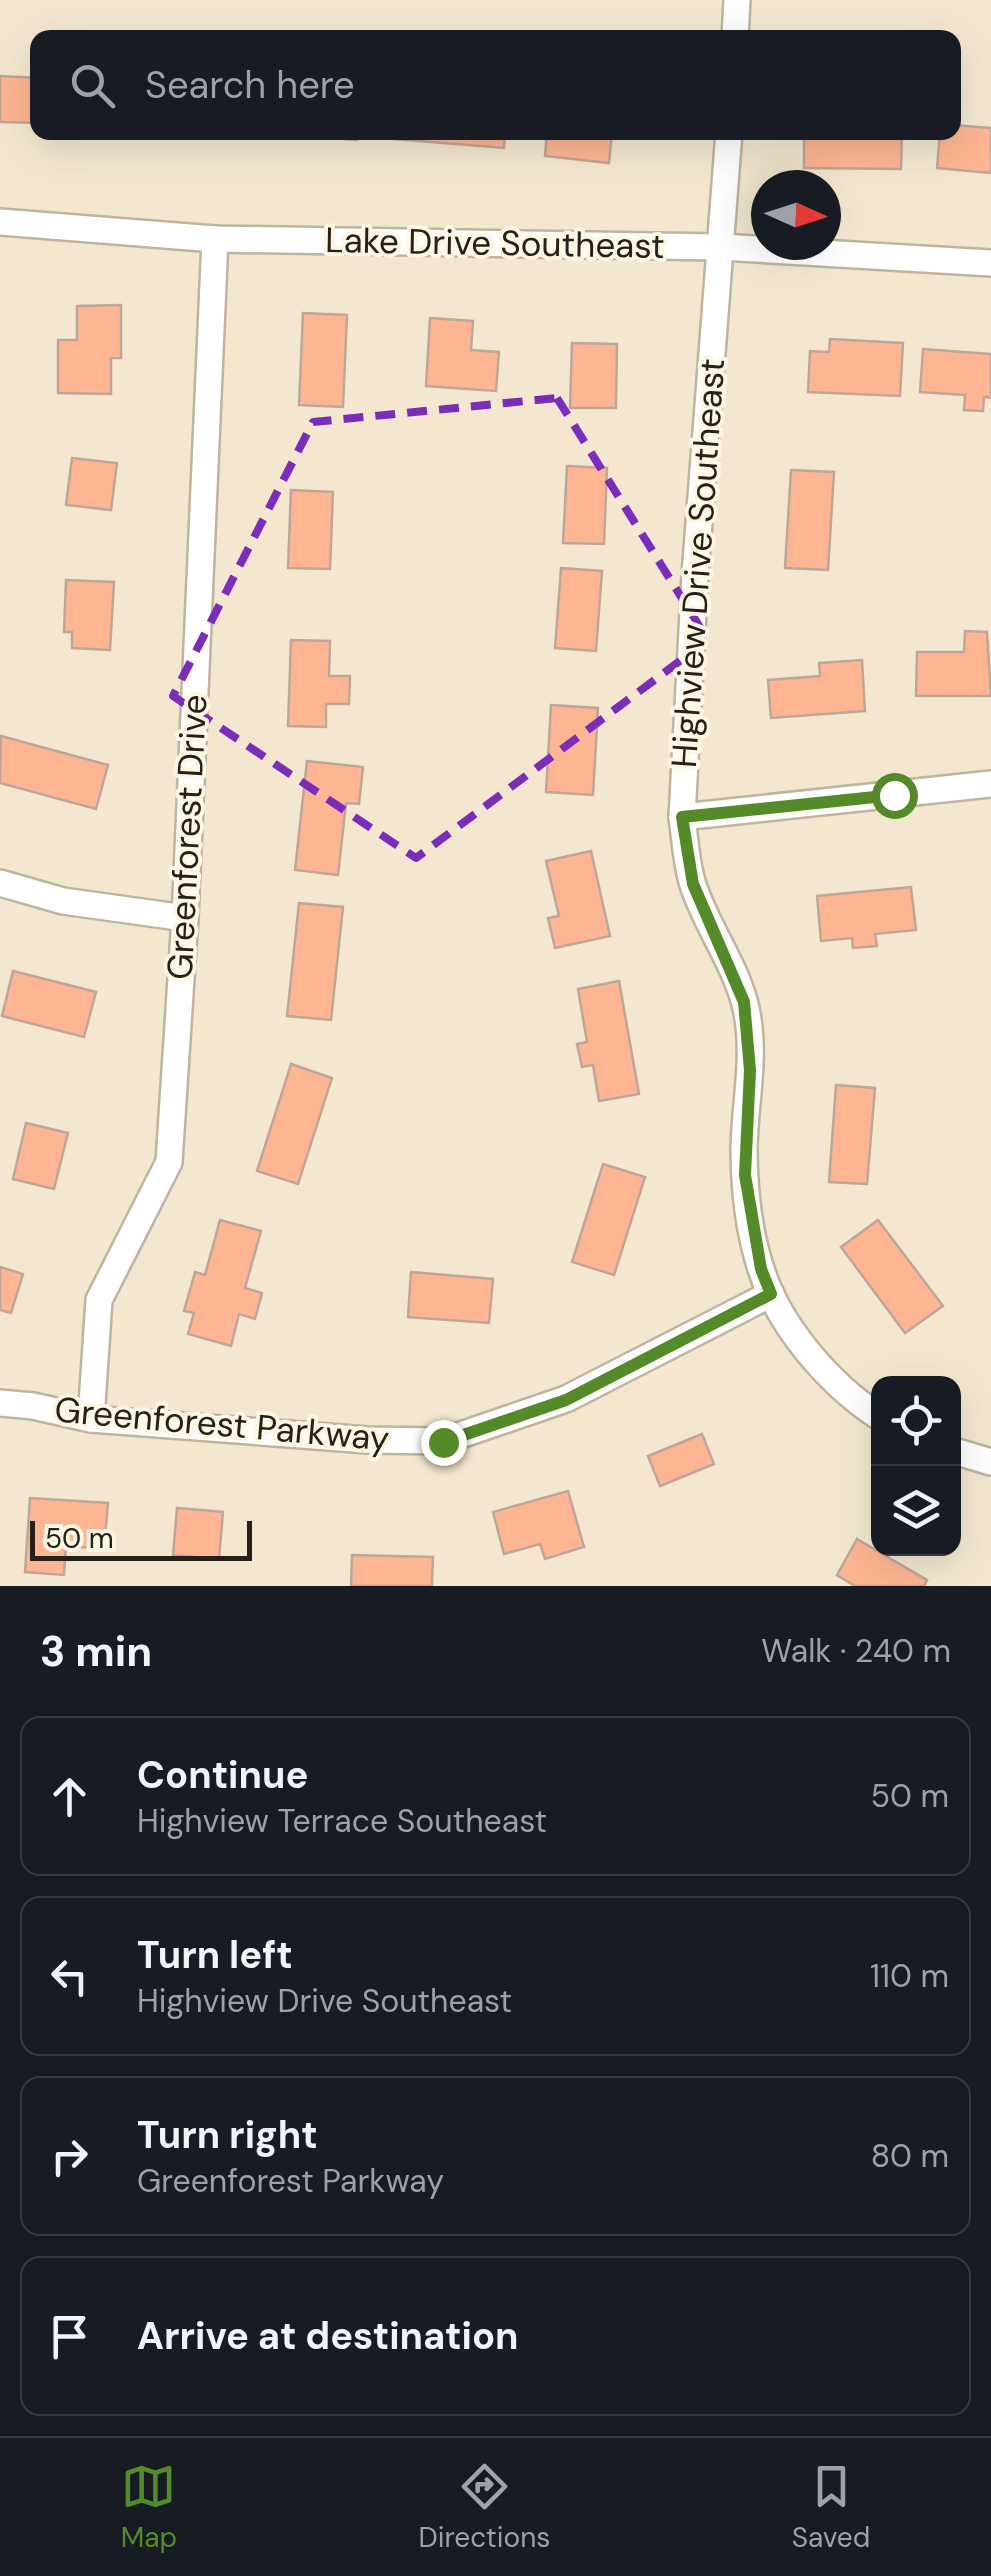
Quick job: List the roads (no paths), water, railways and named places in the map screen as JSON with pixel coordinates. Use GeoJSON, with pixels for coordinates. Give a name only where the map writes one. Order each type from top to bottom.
{"type":"FeatureCollection","features":[{"type":"Feature","properties":{"kind":"street"},"geometry":{"type":"LineString","coordinates":[[736,30],[738,0]]}},
{"type":"Feature","properties":{"kind":"street","name":"Highview Drive Southeast"},"geometry":{"type":"LineString","coordinates":[[729,140],[695,574],[682,817],[693,884],[744,1002],[750,1070],[745,1175],[761,1269],[771,1294],[813,1356],[838,1384],[871,1410]]}},
{"type":"Feature","properties":{"kind":"street","name":"Lake Drive Southeast"},"geometry":{"type":"LineString","coordinates":[[0,222],[215,239],[722,247],[991,263]]}},
{"type":"Feature","properties":{"kind":"street","name":"Greenforest Drive"},"geometry":{"type":"LineString","coordinates":[[91,1419],[99,1300],[169,1162],[215,239]]}},
{"type":"Feature","properties":{"kind":"street"},"geometry":{"type":"LineString","coordinates":[[682,817],[991,784]]}},
{"type":"Feature","properties":{"kind":"street"},"geometry":{"type":"LineString","coordinates":[[0,883],[63,901],[184,918]]}},
{"type":"Feature","properties":{"kind":"street","name":"Greenforest Parkway"},"geometry":{"type":"LineString","coordinates":[[0,1403],[91,1419],[443,1442],[566,1400],[771,1294]]}},
{"type":"Feature","properties":{"kind":"street"},"geometry":{"type":"LineString","coordinates":[[961,1453],[991,1462]]}}]}
